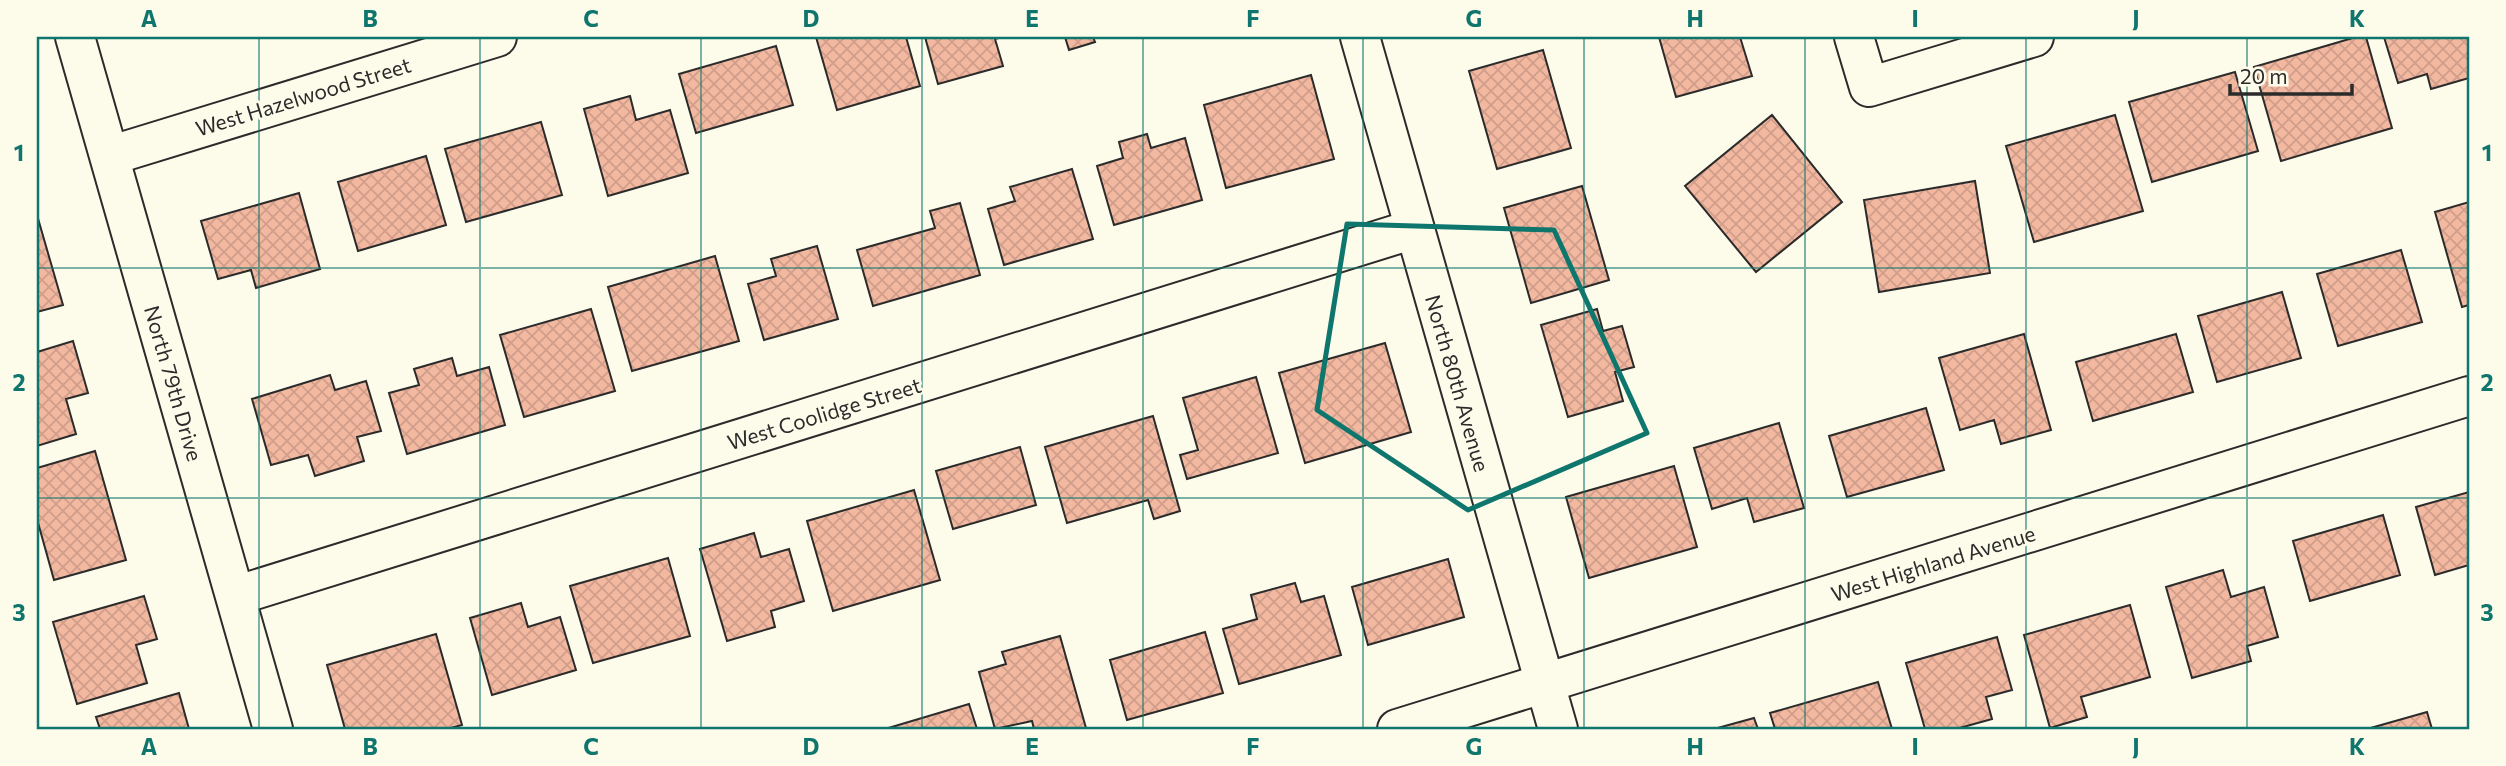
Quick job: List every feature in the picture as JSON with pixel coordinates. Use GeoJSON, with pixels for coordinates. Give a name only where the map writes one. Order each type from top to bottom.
{"type":"FeatureCollection","features":[{"type":"Feature","properties":{"kind":"street","name":"North 79th Drive"},"geometry":{"type":"LineString","coordinates":[[75,37],[273,729]]}},
{"type":"Feature","properties":{"kind":"street","name":"West Hazelwood Street"},"geometry":{"type":"LineString","coordinates":[[109,156],[497,37]]}},
{"type":"Feature","properties":{"kind":"street","name":"North 80th Avenue"},"geometry":{"type":"LineString","coordinates":[[1360,37],[1558,729]]}},
{"type":"Feature","properties":{"kind":"street"},"geometry":{"type":"LineString","coordinates":[[1854,37],[1869,87],[2034,37]]}},
{"type":"Feature","properties":{"kind":"street","name":"West Coolidge Street"},"geometry":{"type":"LineString","coordinates":[[235,596],[1414,229]]}},
{"type":"Feature","properties":{"kind":"street","name":"West Highland Avenue"},"geometry":{"type":"LineString","coordinates":[[1397,729],[2469,396]]}},
{"type":"Feature","properties":{"kind":"highlighted area"},"geometry":{"type":"Polygon","coordinates":[[[1347,224],[1554,230],[1647,433],[1468,510],[1317,410],[1347,224]]]}},
{"type":"Feature","properties":{"kind":"building"},"geometry":{"type":"Polygon","coordinates":[[[816,37],[906,37],[920,86],[837,110],[816,37]]]}},
{"type":"Feature","properties":{"kind":"building"},"geometry":{"type":"Polygon","coordinates":[[[925,37],[1002,37],[995,39],[1003,66],[938,84],[925,37]]]}},
{"type":"Feature","properties":{"kind":"building"},"geometry":{"type":"Polygon","coordinates":[[[1065,37],[1093,37],[1095,42],[1069,50],[1065,37]]]}},
{"type":"Feature","properties":{"kind":"building"},"geometry":{"type":"Polygon","coordinates":[[[1659,37],[1740,37],[1752,76],[1676,97],[1659,37]]]}},
{"type":"Feature","properties":{"kind":"building"},"geometry":{"type":"Polygon","coordinates":[[[2356,37],[2366,37],[2392,128],[2281,161],[2254,67],[2356,37]]]}},
{"type":"Feature","properties":{"kind":"building"},"geometry":{"type":"Polygon","coordinates":[[[2384,37],[2469,37],[2469,78],[2431,89],[2427,74],[2398,83],[2384,37]]]}},
{"type":"Feature","properties":{"kind":"building"},"geometry":{"type":"Polygon","coordinates":[[[776,46],[793,105],[696,133],[679,74],[776,46]]]}},
{"type":"Feature","properties":{"kind":"building"},"geometry":{"type":"Polygon","coordinates":[[[1543,50],[1571,148],[1497,169],[1469,71],[1543,50]]]}},
{"type":"Feature","properties":{"kind":"building"},"geometry":{"type":"Polygon","coordinates":[[[2235,72],[2258,151],[2152,182],[2129,102],[2235,72]]]}},
{"type":"Feature","properties":{"kind":"building"},"geometry":{"type":"Polygon","coordinates":[[[1311,75],[1334,159],[1226,188],[1204,105],[1311,75]]]}},
{"type":"Feature","properties":{"kind":"building"},"geometry":{"type":"Polygon","coordinates":[[[630,96],[636,120],[670,110],[688,173],[608,196],[584,109],[630,96]]]}},
{"type":"Feature","properties":{"kind":"building"},"geometry":{"type":"Polygon","coordinates":[[[1772,115],[1842,202],[1756,272],[1685,186],[1772,115]]]}},
{"type":"Feature","properties":{"kind":"building"},"geometry":{"type":"Polygon","coordinates":[[[2115,115],[2143,211],[2034,242],[2006,146],[2115,115]]]}},
{"type":"Feature","properties":{"kind":"building"},"geometry":{"type":"Polygon","coordinates":[[[541,122],[562,195],[466,222],[445,149],[541,122]]]}},
{"type":"Feature","properties":{"kind":"building"},"geometry":{"type":"Polygon","coordinates":[[[1147,134],[1151,148],[1185,138],[1202,200],[1114,225],[1097,166],[1123,158],[1119,142],[1147,134]]]}},
{"type":"Feature","properties":{"kind":"building"},"geometry":{"type":"Polygon","coordinates":[[[426,156],[446,225],[358,251],[338,182],[426,156]]]}},
{"type":"Feature","properties":{"kind":"building"},"geometry":{"type":"Polygon","coordinates":[[[1072,169],[1093,239],[1004,265],[988,209],[1015,201],[1010,187],[1072,169]]]}},
{"type":"Feature","properties":{"kind":"building"},"geometry":{"type":"Polygon","coordinates":[[[1975,181],[1990,273],[1879,292],[1864,200],[1975,181]]]}},
{"type":"Feature","properties":{"kind":"building"},"geometry":{"type":"Polygon","coordinates":[[[1582,186],[1609,280],[1531,303],[1504,208],[1582,186]]]}},
{"type":"Feature","properties":{"kind":"building"},"geometry":{"type":"Polygon","coordinates":[[[299,193],[320,269],[256,288],[251,270],[218,279],[201,221],[299,193]]]}},
{"type":"Feature","properties":{"kind":"building"},"geometry":{"type":"Polygon","coordinates":[[[2469,202],[2469,305],[2462,307],[2435,212],[2469,202]]]}},
{"type":"Feature","properties":{"kind":"building"},"geometry":{"type":"Polygon","coordinates":[[[960,203],[980,275],[873,306],[857,250],[935,228],[930,211],[960,203]]]}},
{"type":"Feature","properties":{"kind":"building"},"geometry":{"type":"Polygon","coordinates":[[[37,215],[63,305],[37,312],[37,215]]]}},
{"type":"Feature","properties":{"kind":"building"},"geometry":{"type":"Polygon","coordinates":[[[817,246],[838,319],[764,340],[748,284],[776,276],[771,259],[817,246]]]}},
{"type":"Feature","properties":{"kind":"building"},"geometry":{"type":"Polygon","coordinates":[[[2401,250],[2422,322],[2338,346],[2317,274],[2401,250]]]}},
{"type":"Feature","properties":{"kind":"building"},"geometry":{"type":"Polygon","coordinates":[[[715,256],[739,341],[632,371],[608,287],[715,256]]]}},
{"type":"Feature","properties":{"kind":"building"},"geometry":{"type":"Polygon","coordinates":[[[2282,292],[2301,358],[2217,382],[2198,316],[2282,292]]]}},
{"type":"Feature","properties":{"kind":"building"},"geometry":{"type":"Polygon","coordinates":[[[591,309],[615,391],[524,417],[500,335],[591,309]]]}},
{"type":"Feature","properties":{"kind":"building"},"geometry":{"type":"Polygon","coordinates":[[[1597,309],[1603,331],[1622,326],[1634,367],[1615,372],[1623,401],[1568,417],[1541,325],[1597,309]]]}},
{"type":"Feature","properties":{"kind":"building"},"geometry":{"type":"Polygon","coordinates":[[[2024,334],[2051,430],[2001,444],[1994,420],[1960,430],[1939,358],[2024,334]]]}},
{"type":"Feature","properties":{"kind":"building"},"geometry":{"type":"Polygon","coordinates":[[[2176,334],[2193,392],[2093,421],[2076,362],[2176,334]]]}},
{"type":"Feature","properties":{"kind":"building"},"geometry":{"type":"Polygon","coordinates":[[[73,341],[88,393],[66,399],[76,434],[37,446],[37,352],[73,341]]]}},
{"type":"Feature","properties":{"kind":"building"},"geometry":{"type":"Polygon","coordinates":[[[1385,343],[1411,432],[1305,463],[1279,373],[1385,343]]]}},
{"type":"Feature","properties":{"kind":"building"},"geometry":{"type":"Polygon","coordinates":[[[452,358],[457,376],[489,367],[505,425],[407,454],[389,393],[419,385],[414,369],[452,358]]]}},
{"type":"Feature","properties":{"kind":"building"},"geometry":{"type":"Polygon","coordinates":[[[330,375],[335,390],[366,381],[381,431],[357,437],[364,461],[315,476],[308,455],[271,465],[252,399],[330,375]]]}},
{"type":"Feature","properties":{"kind":"building"},"geometry":{"type":"Polygon","coordinates":[[[1256,377],[1278,453],[1187,479],[1180,455],[1198,450],[1183,398],[1256,377]]]}},
{"type":"Feature","properties":{"kind":"building"},"geometry":{"type":"Polygon","coordinates":[[[1926,408],[1944,470],[1847,497],[1829,436],[1926,408]]]}},
{"type":"Feature","properties":{"kind":"building"},"geometry":{"type":"Polygon","coordinates":[[[1153,416],[1180,511],[1154,519],[1148,500],[1067,523],[1045,447],[1153,416]]]}},
{"type":"Feature","properties":{"kind":"building"},"geometry":{"type":"Polygon","coordinates":[[[1779,423],[1804,508],[1754,522],[1747,498],[1712,509],[1694,448],[1779,423]]]}},
{"type":"Feature","properties":{"kind":"building"},"geometry":{"type":"Polygon","coordinates":[[[1020,447],[1036,505],[953,529],[936,471],[1020,447]]]}},
{"type":"Feature","properties":{"kind":"building"},"geometry":{"type":"Polygon","coordinates":[[[95,451],[126,560],[54,580],[37,519],[37,468],[95,451]]]}},
{"type":"Feature","properties":{"kind":"building"},"geometry":{"type":"Polygon","coordinates":[[[1674,466],[1697,547],[1589,578],[1566,497],[1674,466]]]}},
{"type":"Feature","properties":{"kind":"building"},"geometry":{"type":"Polygon","coordinates":[[[914,490],[940,580],[833,611],[807,521],[914,490]]]}},
{"type":"Feature","properties":{"kind":"building"},"geometry":{"type":"Polygon","coordinates":[[[2469,492],[2469,565],[2435,575],[2416,507],[2469,492]]]}},
{"type":"Feature","properties":{"kind":"building"},"geometry":{"type":"Polygon","coordinates":[[[2383,515],[2400,575],[2310,601],[2293,541],[2383,515]]]}},
{"type":"Feature","properties":{"kind":"building"},"geometry":{"type":"Polygon","coordinates":[[[754,533],[761,557],[789,549],[804,601],[771,611],[775,627],[727,641],[700,549],[754,533]]]}},
{"type":"Feature","properties":{"kind":"building"},"geometry":{"type":"Polygon","coordinates":[[[668,558],[690,636],[593,663],[570,586],[668,558]]]}},
{"type":"Feature","properties":{"kind":"building"},"geometry":{"type":"Polygon","coordinates":[[[1448,559],[1464,617],[1368,645],[1352,587],[1448,559]]]}},
{"type":"Feature","properties":{"kind":"building"},"geometry":{"type":"Polygon","coordinates":[[[2223,570],[2231,597],[2264,587],[2278,637],[2247,646],[2251,661],[2192,678],[2166,587],[2223,570]]]}},
{"type":"Feature","properties":{"kind":"building"},"geometry":{"type":"Polygon","coordinates":[[[1295,583],[1301,602],[1324,596],[1341,655],[1239,684],[1223,629],[1257,619],[1251,595],[1295,583]]]}},
{"type":"Feature","properties":{"kind":"building"},"geometry":{"type":"Polygon","coordinates":[[[144,596],[157,639],[136,645],[147,683],[77,704],[53,622],[144,596]]]}},
{"type":"Feature","properties":{"kind":"building"},"geometry":{"type":"Polygon","coordinates":[[[521,603],[528,627],[560,617],[576,670],[492,695],[470,618],[521,603]]]}},
{"type":"Feature","properties":{"kind":"building"},"geometry":{"type":"Polygon","coordinates":[[[2130,605],[2150,677],[2081,697],[2087,717],[2050,728],[2024,635],[2130,605]]]}},
{"type":"Feature","properties":{"kind":"building"},"geometry":{"type":"Polygon","coordinates":[[[1205,632],[1223,693],[1127,720],[1110,660],[1205,632]]]}},
{"type":"Feature","properties":{"kind":"building"},"geometry":{"type":"Polygon","coordinates":[[[436,634],[462,725],[447,729],[345,729],[327,665],[436,634]]]}},
{"type":"Feature","properties":{"kind":"building"},"geometry":{"type":"Polygon","coordinates":[[[1060,636],[1086,728],[1034,729],[1032,721],[995,729],[979,672],[1006,664],[1002,652],[1060,636]]]}},
{"type":"Feature","properties":{"kind":"building"},"geometry":{"type":"Polygon","coordinates":[[[1997,637],[2012,690],[1986,697],[1992,719],[1956,729],[1925,729],[1906,663],[1997,637]]]}},
{"type":"Feature","properties":{"kind":"building"},"geometry":{"type":"Polygon","coordinates":[[[1878,682],[1892,729],[1775,729],[1770,713],[1878,682]]]}},
{"type":"Feature","properties":{"kind":"building"},"geometry":{"type":"Polygon","coordinates":[[[179,693],[189,729],[100,729],[96,717],[179,693]]]}},
{"type":"Feature","properties":{"kind":"building"},"geometry":{"type":"Polygon","coordinates":[[[969,704],[977,729],[885,729],[969,704]]]}},
{"type":"Feature","properties":{"kind":"building"},"geometry":{"type":"Polygon","coordinates":[[[2427,712],[2432,729],[2367,729],[2427,712]]]}},
{"type":"Feature","properties":{"kind":"building"},"geometry":{"type":"Polygon","coordinates":[[[1754,718],[1758,729],[1714,729],[1754,718]]]}}]}
